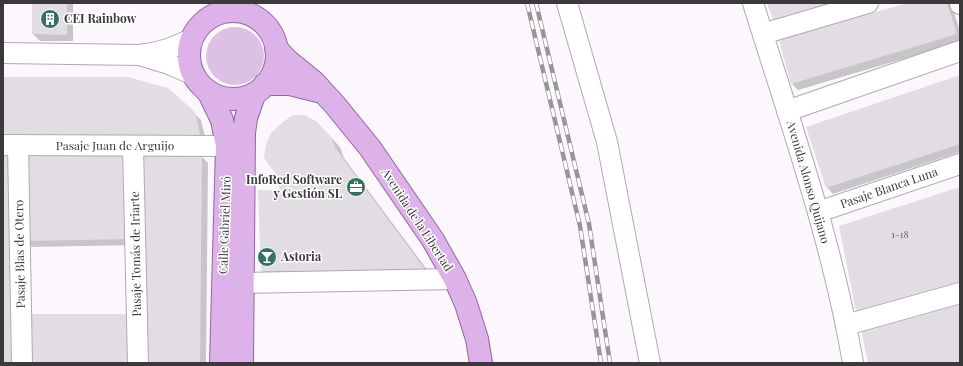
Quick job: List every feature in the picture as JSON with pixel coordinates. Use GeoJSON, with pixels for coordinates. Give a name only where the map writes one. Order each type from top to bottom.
{"type":"FeatureCollection","features":[{"type":"Feature","properties":{"kind":"main road"},"geometry":{"type":"LineString","coordinates":[[251,3],[275,41],[277,57],[275,66],[259,90],[246,99],[234,100],[222,98],[201,83],[191,65],[188,51],[191,39],[209,12],[216,15],[233,12],[251,15],[264,24]]}},
{"type":"Feature","properties":{"kind":"main road","name":"Avenida de la Libertad"},"geometry":{"type":"LineString","coordinates":[[276,48],[287,60],[324,92],[370,148],[433,240],[455,279],[466,304],[477,339],[481,363]]}},
{"type":"Feature","properties":{"kind":"main road","name":"Calle Gabriel Miró"},"geometry":{"type":"LineString","coordinates":[[201,83],[222,120],[227,146],[221,363]]}},
{"type":"Feature","properties":{"kind":"main road"},"geometry":{"type":"LineString","coordinates":[[259,90],[290,84],[324,92]]}},
{"type":"Feature","properties":{"kind":"main road","name":"Calle Gabriel Miró"},"geometry":{"type":"LineString","coordinates":[[242,363],[244,133],[246,118],[259,90]]}},
{"type":"Feature","properties":{"kind":"street"},"geometry":{"type":"LineString","coordinates":[[567,3],[608,142],[650,363]]}},
{"type":"Feature","properties":{"kind":"street","name":"Avenida Alonso Quijano"},"geometry":{"type":"LineString","coordinates":[[753,3],[818,212],[846,325],[853,363]]}},
{"type":"Feature","properties":{"kind":"street"},"geometry":{"type":"LineString","coordinates":[[763,34],[868,3]]}},
{"type":"Feature","properties":{"kind":"street"},"geometry":{"type":"LineString","coordinates":[[3,53],[139,55],[168,50],[191,39]]}},
{"type":"Feature","properties":{"kind":"street"},"geometry":{"type":"LineString","coordinates":[[787,111],[960,51]]}},
{"type":"Feature","properties":{"kind":"street"},"geometry":{"type":"LineString","coordinates":[[139,55],[169,64],[201,83]]}},
{"type":"Feature","properties":{"kind":"street","name":"Pasaje Juan de Arguijo"},"geometry":{"type":"LineString","coordinates":[[10,145],[227,146]]}},
{"type":"Feature","properties":{"kind":"street","name":"Pasaje Blas de Otero"},"geometry":{"type":"LineString","coordinates":[[10,145],[22,363]]}},
{"type":"Feature","properties":{"kind":"street","name":"Pasaje Tomás de Iriarte"},"geometry":{"type":"LineString","coordinates":[[133,146],[138,363]]}},
{"type":"Feature","properties":{"kind":"street","name":"Pasaje Blanca Luna"},"geometry":{"type":"LineString","coordinates":[[818,212],[960,164]]}},
{"type":"Feature","properties":{"kind":"street"},"geometry":{"type":"LineString","coordinates":[[243,283],[455,279]]}},
{"type":"Feature","properties":{"kind":"street"},"geometry":{"type":"LineString","coordinates":[[846,325],[960,292]]}},
{"type":"Feature","properties":{"kind":"shaded area"},"geometry":{"type":"Polygon","coordinates":[[[229,27],[241,27],[256,35],[264,50],[264,62],[256,77],[241,85],[229,85],[214,77],[206,62],[206,50],[214,35],[229,27]]]}},
{"type":"Feature","properties":{"kind":"building","name":"CEI Rainbow"},"geometry":{"type":"Polygon","coordinates":[[[32,3],[67,3],[67,35],[32,34],[32,3]]]}},
{"type":"Feature","properties":{"kind":"building"},"geometry":{"type":"Polygon","coordinates":[[[767,3],[836,3],[774,22],[767,3]]]}},
{"type":"Feature","properties":{"kind":"building"},"geometry":{"type":"Polygon","coordinates":[[[907,3],[947,3],[957,34],[791,84],[779,40],[907,3]]]}},
{"type":"Feature","properties":{"kind":"building"},"geometry":{"type":"Polygon","coordinates":[[[960,75],[960,144],[826,188],[806,127],[960,75]]]}},
{"type":"Feature","properties":{"kind":"building"},"geometry":{"type":"Polygon","coordinates":[[[3,77],[128,77],[168,88],[195,112],[201,139],[3,139],[3,77]]]}},
{"type":"Feature","properties":{"kind":"building"},"geometry":{"type":"Polygon","coordinates":[[[293,115],[305,115],[317,122],[331,137],[336,149],[426,271],[261,271],[258,190],[279,191],[279,178],[264,158],[266,144],[271,133],[293,115]]]}},
{"type":"Feature","properties":{"kind":"building"},"geometry":{"type":"Polygon","coordinates":[[[3,152],[10,152],[15,363],[3,363],[3,152]]]}},
{"type":"Feature","properties":{"kind":"building"},"geometry":{"type":"Polygon","coordinates":[[[23,153],[127,154],[131,239],[24,241],[23,153]]]}},
{"type":"Feature","properties":{"kind":"building"},"geometry":{"type":"Polygon","coordinates":[[[140,154],[202,155],[200,363],[149,363],[140,154]]]}},
{"type":"Feature","properties":{"kind":"building"},"geometry":{"type":"Polygon","coordinates":[[[960,187],[960,283],[856,311],[839,226],[960,187]]]}},
{"type":"Feature","properties":{"kind":"building"},"geometry":{"type":"Polygon","coordinates":[[[960,300],[960,363],[868,363],[861,329],[960,300]]]}},
{"type":"Feature","properties":{"kind":"building"},"geometry":{"type":"Polygon","coordinates":[[[28,314],[132,314],[134,363],[31,363],[28,314]]]}},
{"type":"Feature","properties":{"kind":"railway"},"geometry":{"type":"LineString","coordinates":[[527,3],[580,226],[601,363]]}},
{"type":"Feature","properties":{"kind":"railway"},"geometry":{"type":"LineString","coordinates":[[536,3],[589,224],[610,363]]}},
{"type":"Feature","properties":{"kind":"place","name":"CEI Rainbow"},"geometry":{"type":"Point","coordinates":[50,19]}},
{"type":"Feature","properties":{"kind":"place","name":"InfoRed Software y Gestión SL"},"geometry":{"type":"Point","coordinates":[356,187]}},
{"type":"Feature","properties":{"kind":"place","name":"Astoria"},"geometry":{"type":"Point","coordinates":[267,257]}}]}
